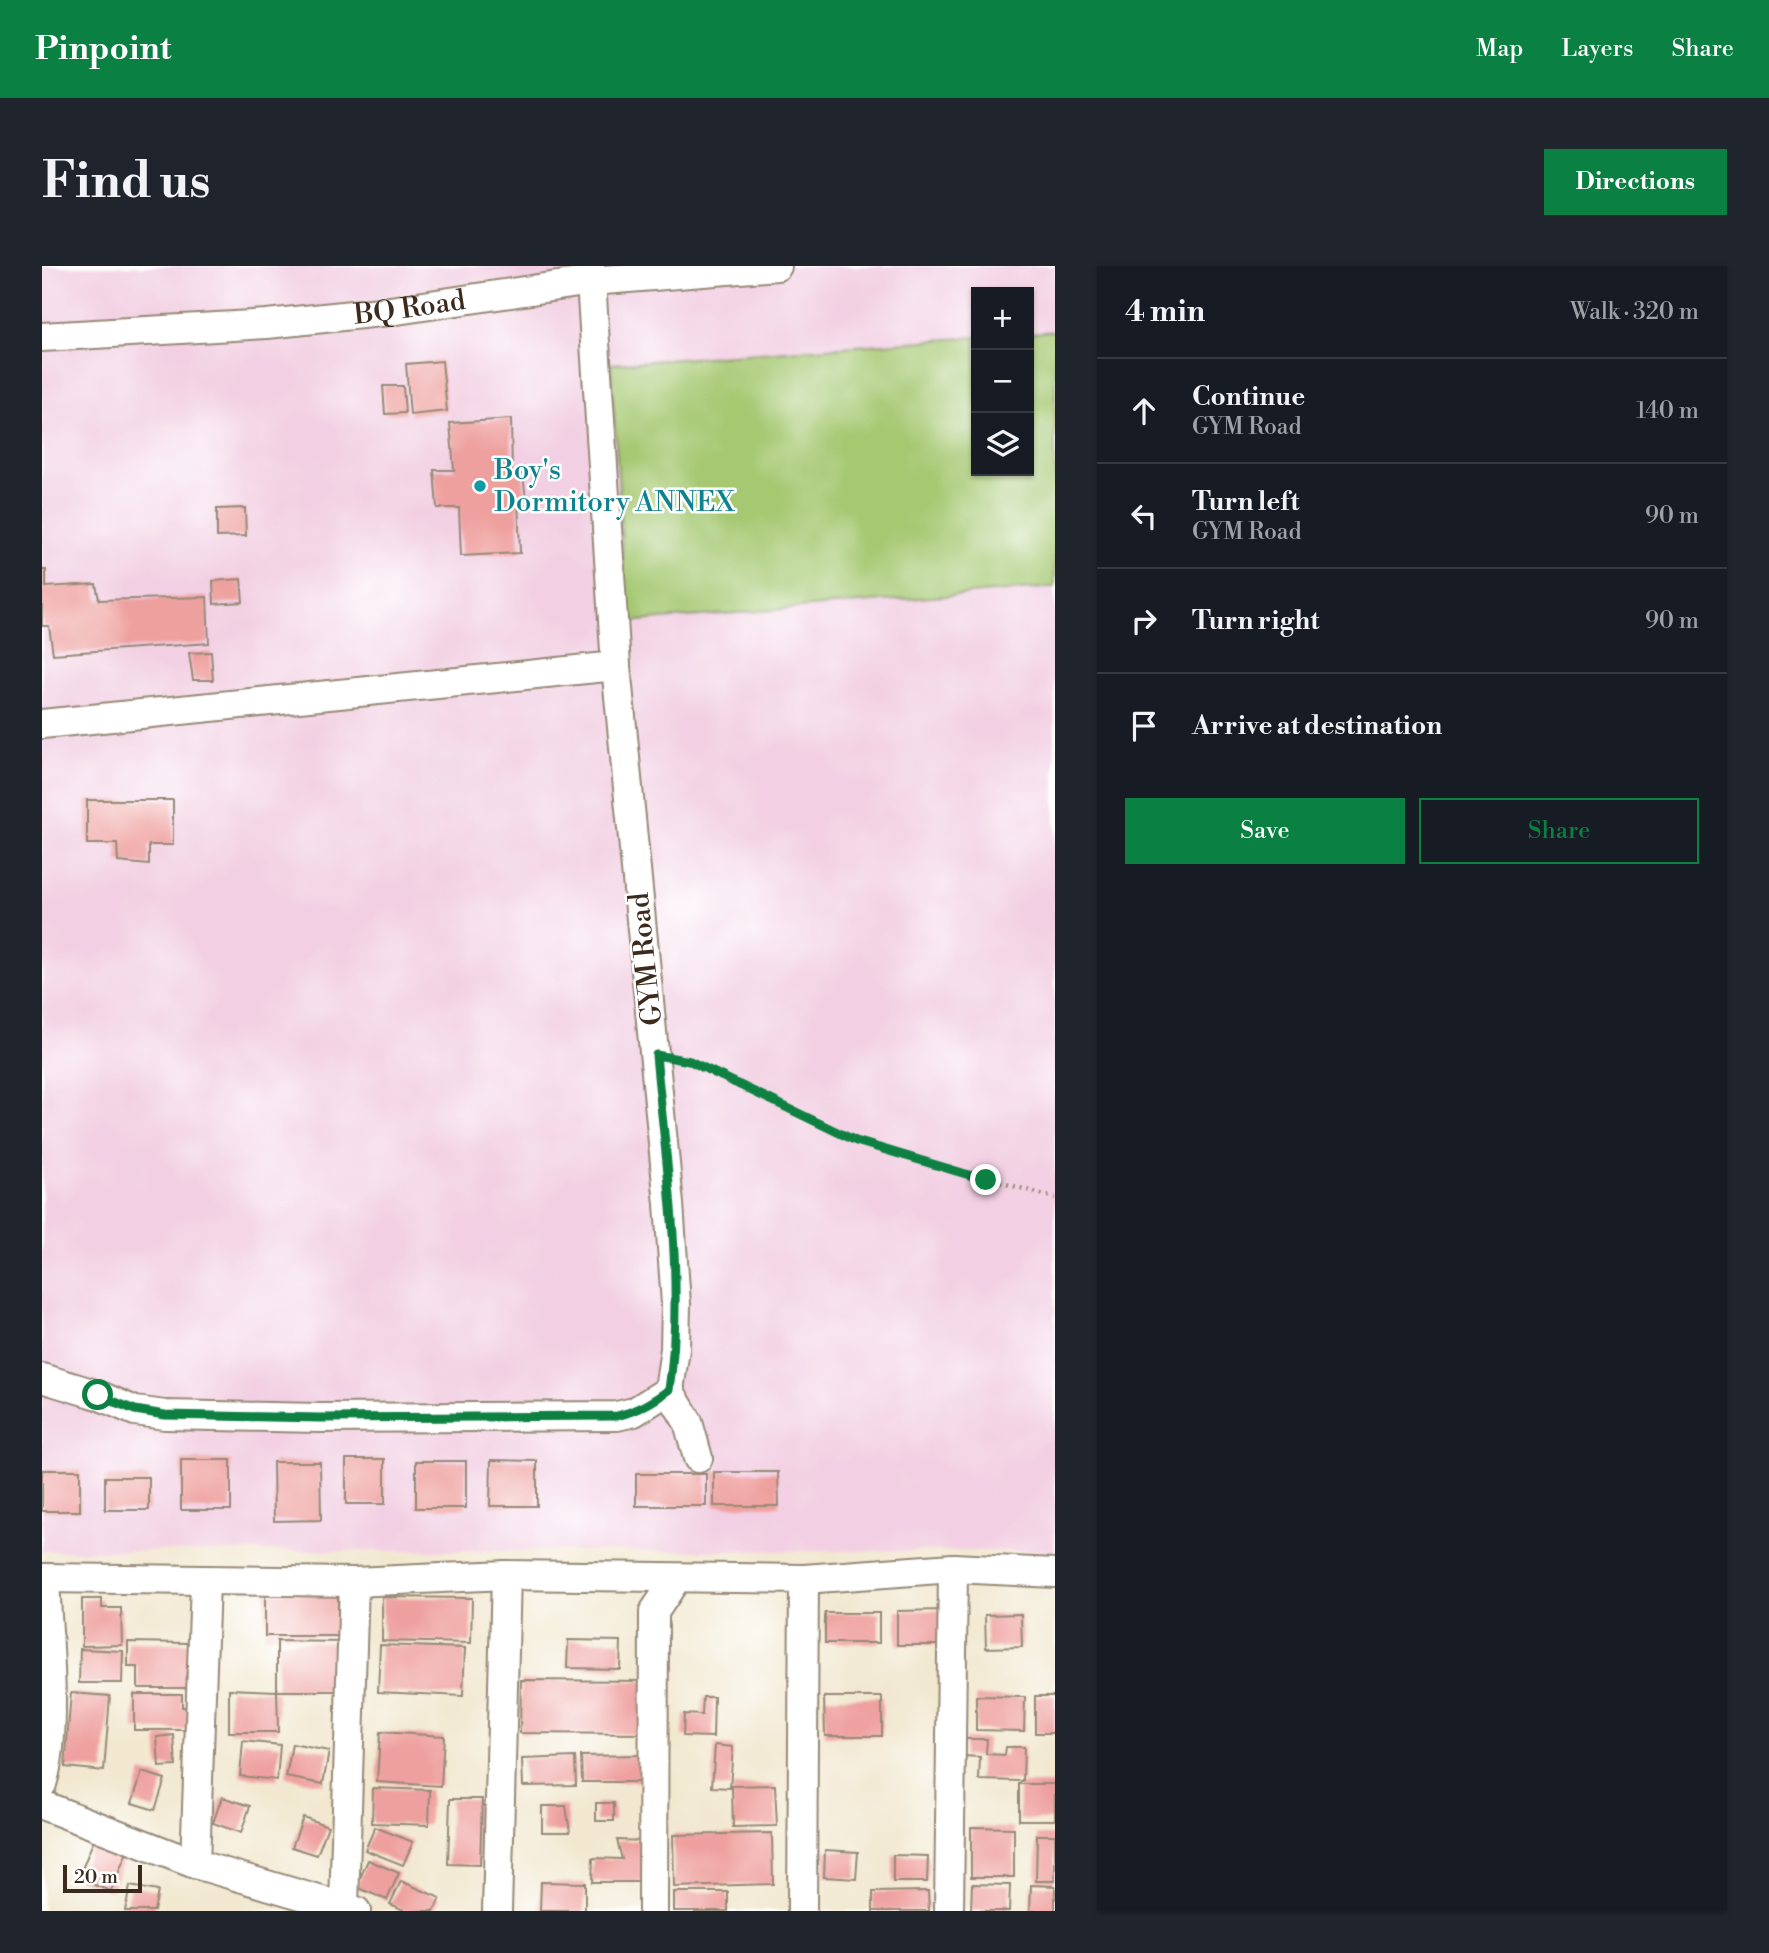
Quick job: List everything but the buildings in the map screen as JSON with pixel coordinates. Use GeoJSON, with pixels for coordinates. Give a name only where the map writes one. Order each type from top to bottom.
{"type":"FeatureCollection","features":[{"type":"Feature","properties":{"kind":"street","name":"BQ Road"},"geometry":{"type":"LineString","coordinates":[[42,337],[267,324],[390,310],[591,273],[777,266]]}},
{"type":"Feature","properties":{"kind":"street","name":"GYM Road"},"geometry":{"type":"LineString","coordinates":[[591,273],[616,666],[656,1055],[676,1304],[675,1349],[669,1390]]}},
{"type":"Feature","properties":{"kind":"street"},"geometry":{"type":"LineString","coordinates":[[42,724],[616,666]]}},
{"type":"Feature","properties":{"kind":"street"},"geometry":{"type":"LineString","coordinates":[[42,1378],[145,1412],[320,1418],[617,1416],[634,1412],[669,1390],[688,1422],[698,1458]]}},
{"type":"Feature","properties":{"kind":"street"},"geometry":{"type":"LineString","coordinates":[[42,1784],[48,1757],[49,1706],[44,1578],[354,1582],[506,1575],[804,1579],[953,1568],[1055,1573]]}},
{"type":"Feature","properties":{"kind":"street"},"geometry":{"type":"LineString","coordinates":[[949,1911],[953,1568]]}},
{"type":"Feature","properties":{"kind":"street"},"geometry":{"type":"LineString","coordinates":[[497,1911],[506,1575]]}},
{"type":"Feature","properties":{"kind":"street"},"geometry":{"type":"LineString","coordinates":[[630,1577],[654,1612]]}},
{"type":"Feature","properties":{"kind":"street"},"geometry":{"type":"LineString","coordinates":[[653,1911],[654,1612],[676,1579]]}},
{"type":"Feature","properties":{"kind":"street"},"geometry":{"type":"LineString","coordinates":[[802,1911],[804,1579]]}},
{"type":"Feature","properties":{"kind":"street"},"geometry":{"type":"LineString","coordinates":[[195,1864],[205,1582]]}},
{"type":"Feature","properties":{"kind":"street"},"geometry":{"type":"LineString","coordinates":[[42,1805],[195,1864],[350,1909],[354,1582]]}},
{"type":"Feature","properties":{"kind":"path"},"geometry":{"type":"LineString","coordinates":[[656,1055],[690,1061],[856,1141],[1055,1198]]}},
{"type":"Feature","properties":{"kind":"shaded area"},"geometry":{"type":"Polygon","coordinates":[[[42,266],[1055,266],[1055,1551],[42,1551],[42,266]]]}},
{"type":"Feature","properties":{"kind":"green space"},"geometry":{"type":"Polygon","coordinates":[[[1055,331],[1055,587],[627,622],[611,364],[971,337],[971,476],[1034,476],[1034,333],[1055,331]]]}},
{"type":"Feature","properties":{"kind":"place","name":"Boy's Dormitory ANNEX"},"geometry":{"type":"Point","coordinates":[480,486]}},
{"type":"Feature","properties":{"kind":"route"},"geometry":{"type":"LineString","coordinates":[[98,1395],[135,1410],[165,1415],[320,1418],[617,1416],[634,1412],[654,1400],[669,1390],[675,1349],[676,1304],[656,1055],[690,1061],[856,1141],[986,1180]]}}]}
